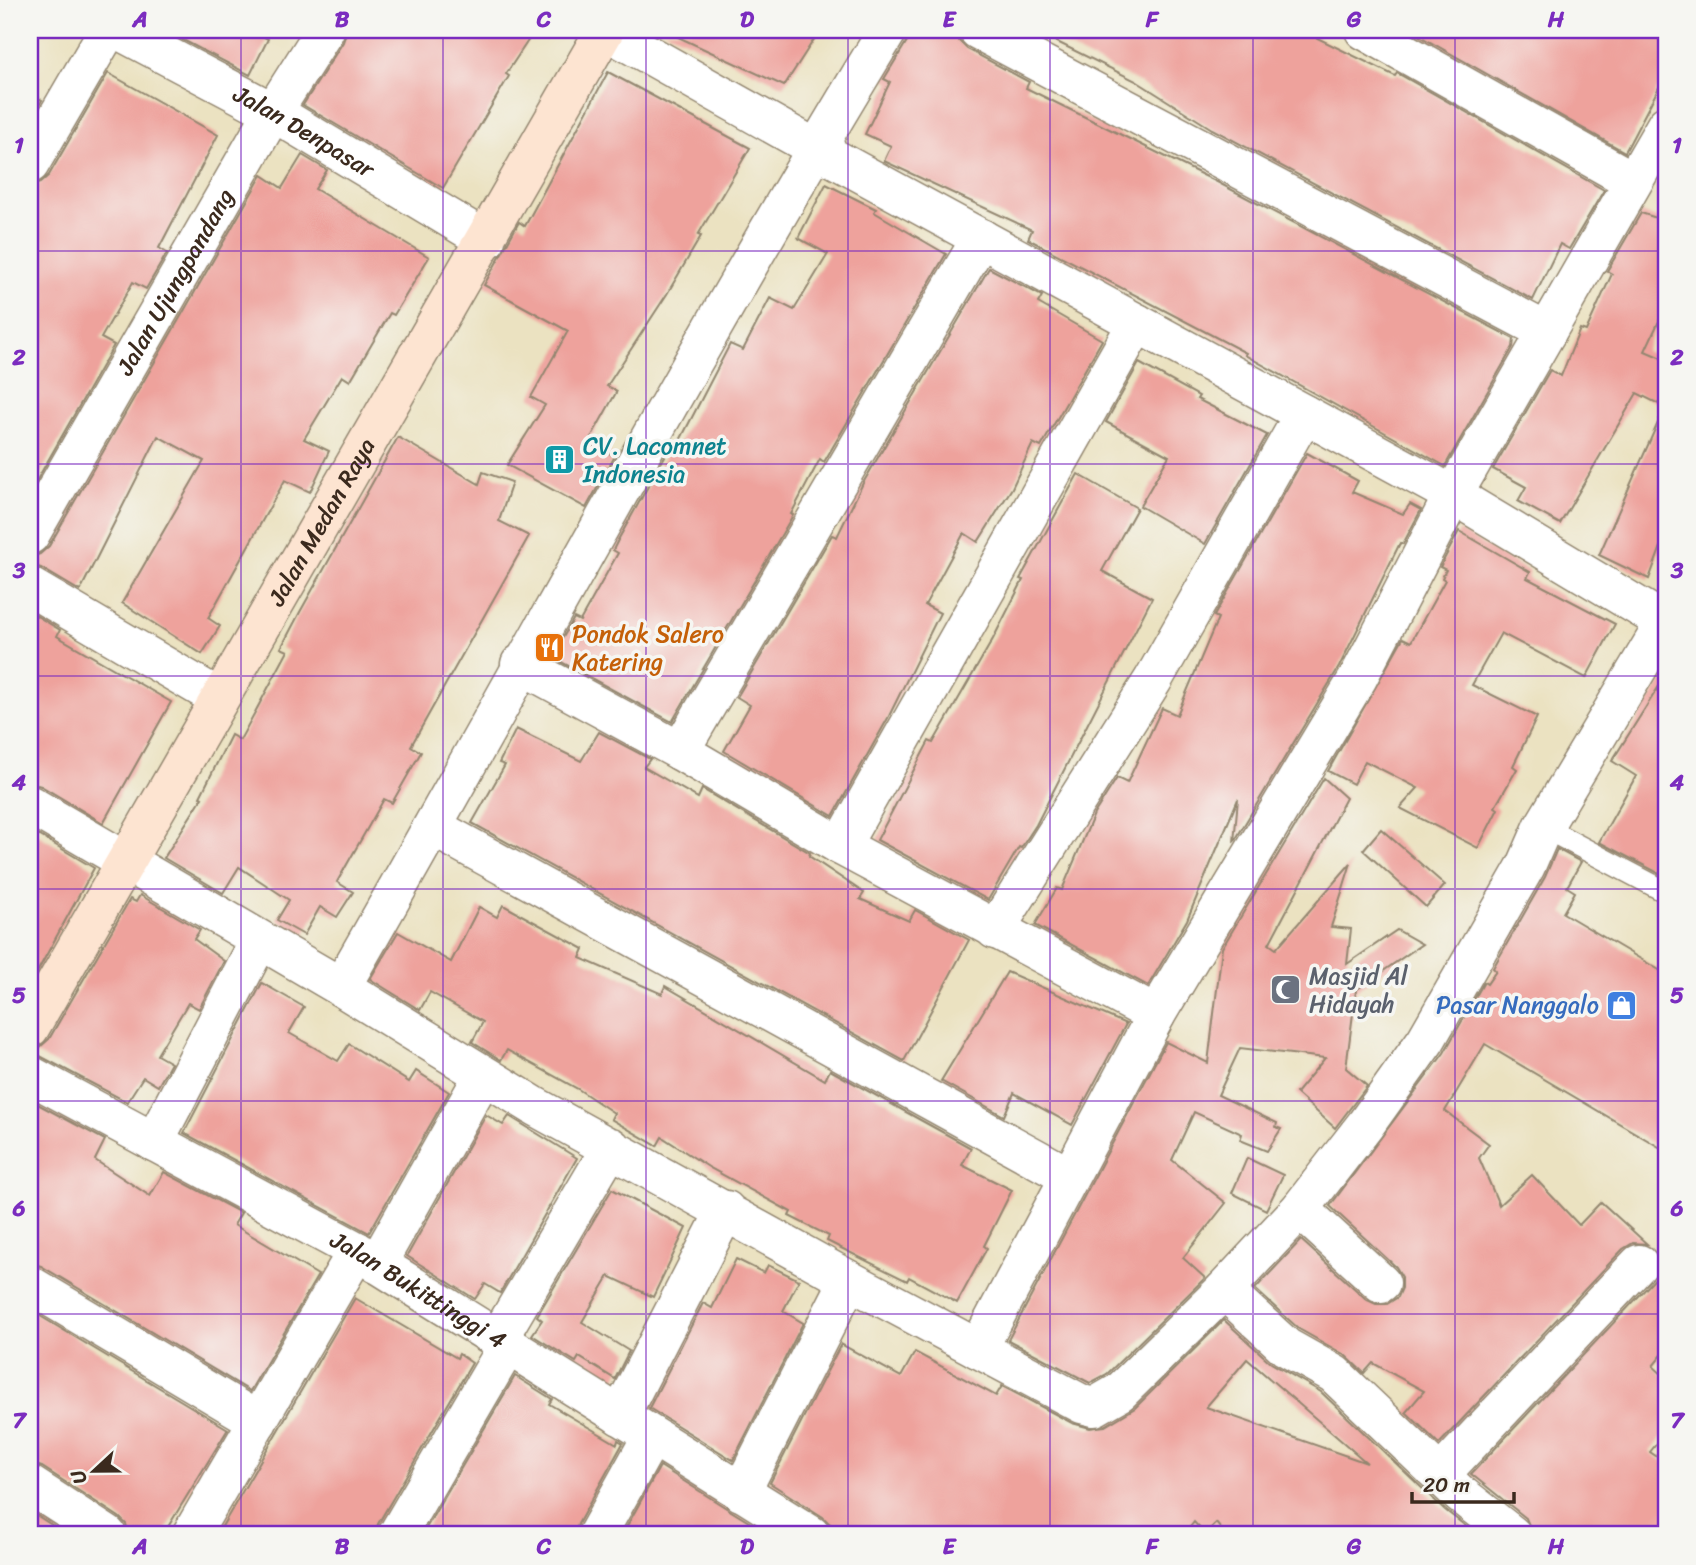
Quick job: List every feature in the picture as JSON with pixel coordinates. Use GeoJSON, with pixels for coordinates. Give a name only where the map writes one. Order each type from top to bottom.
{"type":"FeatureCollection","features":[{"type":"Feature","properties":{"kind":"street"},"geometry":{"type":"LineString","coordinates":[[30,164],[108,30]]}},
{"type":"Feature","properties":{"kind":"street","name":"Jalan Denpasar"},"geometry":{"type":"LineString","coordinates":[[118,30],[272,112],[485,240]]}},
{"type":"Feature","properties":{"kind":"street","name":"Jalan Ujungpandang"},"geometry":{"type":"LineString","coordinates":[[30,535],[272,112],[325,30]]}},
{"type":"Feature","properties":{"kind":"street"},"geometry":{"type":"LineString","coordinates":[[30,805],[125,864],[341,987],[483,1076],[849,1280],[1082,1404],[1094,1407],[1120,1392],[1224,1290],[1300,1209],[1426,1040],[1526,866],[1543,827],[1666,622],[1454,495],[815,148],[605,30]]}},
{"type":"Feature","properties":{"kind":"street","name":"Jalan Medan Raya"},"geometry":{"type":"LineString","coordinates":[[33,1017],[125,864],[605,30]]}},
{"type":"Feature","properties":{"kind":"street"},"geometry":{"type":"LineString","coordinates":[[341,987],[433,827],[520,664],[815,148],[888,30]]}},
{"type":"Feature","properties":{"kind":"street"},"geometry":{"type":"LineString","coordinates":[[978,30],[1547,332]]}},
{"type":"Feature","properties":{"kind":"street"},"geometry":{"type":"LineString","coordinates":[[1364,30],[1633,181]]}},
{"type":"Feature","properties":{"kind":"street"},"geometry":{"type":"LineString","coordinates":[[978,1349],[1156,1015],[1358,678],[1454,495],[1666,125]]}},
{"type":"Feature","properties":{"kind":"street"},"geometry":{"type":"LineString","coordinates":[[680,751],[981,238]]}},
{"type":"Feature","properties":{"kind":"street"},"geometry":{"type":"LineString","coordinates":[[841,846],[1137,323]]}},
{"type":"Feature","properties":{"kind":"street"},"geometry":{"type":"LineString","coordinates":[[995,930],[1153,680],[1304,414]]}},
{"type":"Feature","properties":{"kind":"street"},"geometry":{"type":"LineString","coordinates":[[30,587],[219,698]]}},
{"type":"Feature","properties":{"kind":"street"},"geometry":{"type":"LineString","coordinates":[[520,664],[680,751],[841,846],[1156,1015]]}},
{"type":"Feature","properties":{"kind":"street"},"geometry":{"type":"LineString","coordinates":[[433,827],[1068,1176]]}},
{"type":"Feature","properties":{"kind":"street"},"geometry":{"type":"LineString","coordinates":[[154,1142],[259,942]]}},
{"type":"Feature","properties":{"kind":"street","name":"Jalan Bukittinggi 4"},"geometry":{"type":"LineString","coordinates":[[30,1075],[367,1258],[741,1492],[800,1533]]}},
{"type":"Feature","properties":{"kind":"street"},"geometry":{"type":"LineString","coordinates":[[191,1535],[258,1420],[367,1258],[483,1076]]}},
{"type":"Feature","properties":{"kind":"street"},"geometry":{"type":"LineString","coordinates":[[397,1535],[611,1147]]}},
{"type":"Feature","properties":{"kind":"street"},"geometry":{"type":"LineString","coordinates":[[1300,1209],[1381,1283]]}},
{"type":"Feature","properties":{"kind":"street"},"geometry":{"type":"LineString","coordinates":[[620,1416],[726,1210]]}},
{"type":"Feature","properties":{"kind":"street"},"geometry":{"type":"LineString","coordinates":[[1440,1475],[1639,1264]]}},
{"type":"Feature","properties":{"kind":"street"},"geometry":{"type":"LineString","coordinates":[[741,1492],[849,1280]]}},
{"type":"Feature","properties":{"kind":"street"},"geometry":{"type":"LineString","coordinates":[[30,1285],[258,1420]]}},
{"type":"Feature","properties":{"kind":"street"},"geometry":{"type":"LineString","coordinates":[[1224,1290],[1286,1347],[1334,1374],[1440,1475],[1511,1535]]}},
{"type":"Feature","properties":{"kind":"street"},"geometry":{"type":"LineString","coordinates":[[597,1535],[652,1436]]}},
{"type":"Feature","properties":{"kind":"street"},"geometry":{"type":"LineString","coordinates":[[30,1486],[107,1535]]}},
{"type":"Feature","properties":{"kind":"lane"},"geometry":{"type":"LineString","coordinates":[[1543,827],[1666,892]]}},
{"type":"Feature","properties":{"kind":"building"},"geometry":{"type":"Polygon","coordinates":[[[164,30],[251,30],[268,39],[250,75],[164,30]]]}},
{"type":"Feature","properties":{"kind":"building"},"geometry":{"type":"Polygon","coordinates":[[[347,30],[535,30],[506,74],[509,76],[443,188],[303,105],[343,42],[347,30]]]}},
{"type":"Feature","properties":{"kind":"building"},"geometry":{"type":"Polygon","coordinates":[[[663,30],[820,30],[784,86],[663,30]]]}},
{"type":"Feature","properties":{"kind":"building"},"geometry":{"type":"Polygon","coordinates":[[[910,30],[956,30],[959,41],[967,49],[1029,82],[1026,88],[1217,182],[1514,339],[1513,347],[1445,466],[1245,355],[1246,353],[1028,239],[1032,230],[884,161],[891,146],[865,134],[890,82],[884,79],[907,41],[910,30]]]}},
{"type":"Feature","properties":{"kind":"building"},"geometry":{"type":"Polygon","coordinates":[[[1033,30],[1301,30],[1395,76],[1397,73],[1604,190],[1569,249],[1560,244],[1533,300],[1212,129],[1136,81],[1033,30]]]}},
{"type":"Feature","properties":{"kind":"building"},"geometry":{"type":"Polygon","coordinates":[[[1422,30],[1666,30],[1666,74],[1625,152],[1418,35],[1422,30]]]}},
{"type":"Feature","properties":{"kind":"building"},"geometry":{"type":"Polygon","coordinates":[[[608,72],[750,148],[698,235],[701,236],[667,294],[607,386],[617,391],[588,443],[615,456],[586,508],[507,465],[545,405],[531,397],[568,331],[484,285],[519,222],[525,226],[608,72]]]}},
{"type":"Feature","properties":{"kind":"building"},"geometry":{"type":"Polygon","coordinates":[[[108,73],[218,135],[159,248],[167,253],[146,289],[133,282],[101,338],[114,345],[30,492],[30,186],[40,183],[49,175],[108,73]]]}},
{"type":"Feature","properties":{"kind":"building"},"geometry":{"type":"Polygon","coordinates":[[[30,94],[42,100],[30,121],[30,94]]]}},
{"type":"Feature","properties":{"kind":"building"},"geometry":{"type":"Polygon","coordinates":[[[302,155],[327,170],[315,189],[429,257],[394,315],[390,313],[350,381],[342,376],[304,439],[329,451],[310,492],[285,480],[208,618],[220,626],[202,654],[122,603],[204,461],[158,436],[80,591],[41,568],[30,565],[30,557],[40,554],[49,546],[262,175],[282,188],[302,155]]]}},
{"type":"Feature","properties":{"kind":"building"},"geometry":{"type":"Polygon","coordinates":[[[826,184],[876,209],[874,212],[946,254],[824,462],[820,459],[791,514],[793,515],[672,722],[552,657],[574,618],[580,621],[618,553],[613,550],[618,540],[669,449],[674,452],[730,344],[743,350],[770,298],[794,310],[828,254],[798,238],[826,184]]]}},
{"type":"Feature","properties":{"kind":"building"},"geometry":{"type":"Polygon","coordinates":[[[1641,213],[1666,221],[1666,306],[1645,351],[1666,360],[1666,533],[1649,579],[1599,555],[1665,407],[1637,393],[1560,524],[1518,501],[1526,487],[1493,469],[1550,370],[1561,376],[1580,329],[1586,331],[1612,274],[1607,271],[1641,213]]]}},
{"type":"Feature","properties":{"kind":"building"},"geometry":{"type":"Polygon","coordinates":[[[989,268],[1042,296],[1038,303],[1102,340],[1041,447],[1033,443],[1012,488],[978,542],[964,533],[925,605],[940,613],[888,718],[833,816],[724,751],[750,705],[737,697],[832,535],[837,537],[863,483],[989,268]]]}},
{"type":"Feature","properties":{"kind":"building"},"geometry":{"type":"Polygon","coordinates":[[[1139,363],[1199,396],[1197,399],[1267,435],[1205,544],[1140,506],[1169,456],[1106,422],[1139,363]]]}},
{"type":"Feature","properties":{"kind":"building"},"geometry":{"type":"Polygon","coordinates":[[[398,437],[479,484],[483,472],[512,482],[499,521],[529,536],[411,746],[421,752],[392,803],[384,799],[337,882],[353,892],[337,917],[320,907],[304,935],[277,920],[289,900],[239,867],[223,893],[164,858],[202,798],[200,797],[231,735],[240,740],[288,651],[281,648],[398,437]]]}},
{"type":"Feature","properties":{"kind":"building"},"geometry":{"type":"Polygon","coordinates":[[[1307,453],[1358,481],[1352,492],[1403,514],[1410,504],[1421,510],[1403,544],[1400,543],[1339,667],[1234,842],[1238,799],[1187,920],[1148,986],[1035,925],[1057,888],[1062,890],[1094,814],[1117,778],[1127,783],[1162,708],[1177,715],[1218,618],[1214,616],[1307,453]]]}},
{"type":"Feature","properties":{"kind":"building"},"geometry":{"type":"Polygon","coordinates":[[[1078,474],[1137,508],[1102,571],[1152,598],[1036,825],[1021,848],[1019,847],[988,900],[877,840],[929,741],[933,743],[993,639],[1023,580],[1020,579],[1078,474]]]}},
{"type":"Feature","properties":{"kind":"building"},"geometry":{"type":"Polygon","coordinates":[[[1459,531],[1530,572],[1527,578],[1615,624],[1586,678],[1501,633],[1472,685],[1537,717],[1513,766],[1517,769],[1495,807],[1498,809],[1478,848],[1400,808],[1418,788],[1365,761],[1353,784],[1328,771],[1403,638],[1411,642],[1445,580],[1442,578],[1446,570],[1440,567],[1459,531]]]}},
{"type":"Feature","properties":{"kind":"building"},"geometry":{"type":"Polygon","coordinates":[[[30,612],[60,630],[57,636],[171,702],[103,823],[41,786],[30,783],[30,612]]]}},
{"type":"Feature","properties":{"kind":"building"},"geometry":{"type":"Polygon","coordinates":[[[1666,675],[1666,877],[1599,842],[1636,776],[1612,761],[1666,675]]]}},
{"type":"Feature","properties":{"kind":"building"},"geometry":{"type":"Polygon","coordinates":[[[516,729],[581,761],[599,732],[650,759],[644,767],[698,798],[702,789],[810,853],[809,856],[864,893],[860,899],[909,921],[915,910],[969,940],[904,1061],[472,823],[505,765],[499,763],[516,729]]]}},
{"type":"Feature","properties":{"kind":"building"},"geometry":{"type":"Polygon","coordinates":[[[1324,778],[1346,798],[1269,944],[1276,949],[1351,863],[1331,927],[1351,929],[1347,964],[1397,930],[1422,944],[1356,990],[1346,1068],[1367,1086],[1335,1128],[1296,1093],[1325,1058],[1240,1048],[1218,1095],[1277,1123],[1276,1127],[1281,1129],[1267,1151],[1240,1140],[1242,1134],[1194,1112],[1172,1160],[1226,1203],[1183,1258],[1205,1278],[1107,1374],[1090,1383],[1008,1340],[1166,1042],[1208,1063],[1222,948],[1324,778]]]}},
{"type":"Feature","properties":{"kind":"building"},"geometry":{"type":"Polygon","coordinates":[[[1381,829],[1445,885],[1426,907],[1363,850],[1381,829]]]}},
{"type":"Feature","properties":{"kind":"building"},"geometry":{"type":"Polygon","coordinates":[[[30,830],[94,868],[30,985],[30,830]]]}},
{"type":"Feature","properties":{"kind":"building"},"geometry":{"type":"Polygon","coordinates":[[[1557,849],[1581,862],[1567,887],[1575,892],[1563,913],[1666,974],[1666,1151],[1485,1044],[1445,1111],[1489,1144],[1479,1158],[1499,1205],[1532,1175],[1579,1225],[1601,1202],[1647,1244],[1633,1243],[1623,1249],[1439,1444],[1406,1412],[1424,1391],[1373,1363],[1364,1373],[1345,1355],[1299,1329],[1255,1289],[1301,1240],[1367,1300],[1376,1304],[1387,1304],[1398,1297],[1402,1288],[1402,1277],[1396,1267],[1330,1206],[1444,1053],[1484,982],[1487,984],[1496,971],[1493,968],[1545,877],[1557,849]]]}},
{"type":"Feature","properties":{"kind":"building"},"geometry":{"type":"Polygon","coordinates":[[[140,895],[200,930],[194,939],[224,961],[199,1009],[188,1003],[157,1055],[171,1063],[158,1086],[143,1077],[127,1102],[30,1053],[30,1050],[40,1047],[49,1039],[130,899],[136,902],[140,895]]]}},
{"type":"Feature","properties":{"kind":"building"},"geometry":{"type":"Polygon","coordinates":[[[503,905],[584,949],[580,958],[662,994],[665,986],[825,1080],[830,1070],[971,1148],[962,1165],[1012,1190],[984,1246],[987,1248],[957,1303],[909,1277],[907,1281],[827,1241],[829,1236],[789,1216],[791,1212],[710,1168],[662,1137],[657,1146],[611,1119],[614,1113],[578,1089],[507,1050],[501,1060],[472,1042],[483,1022],[430,992],[420,1010],[370,979],[398,932],[451,962],[479,907],[497,917],[503,905]]]}},
{"type":"Feature","properties":{"kind":"building"},"geometry":{"type":"Polygon","coordinates":[[[1007,972],[1126,1024],[1072,1125],[1014,1093],[1004,1116],[941,1081],[1007,972]]]}},
{"type":"Feature","properties":{"kind":"building"},"geometry":{"type":"Polygon","coordinates":[[[262,983],[304,1007],[289,1033],[338,1061],[349,1044],[409,1082],[416,1071],[449,1092],[369,1233],[184,1133],[262,983]]]}},
{"type":"Feature","properties":{"kind":"building"},"geometry":{"type":"Polygon","coordinates":[[[30,1100],[105,1140],[95,1160],[150,1196],[164,1172],[241,1213],[234,1225],[318,1275],[250,1391],[41,1266],[30,1263],[30,1100]]]}},
{"type":"Feature","properties":{"kind":"building"},"geometry":{"type":"Polygon","coordinates":[[[486,1115],[503,1125],[509,1116],[577,1158],[500,1293],[485,1284],[475,1299],[407,1256],[486,1115]]]}},
{"type":"Feature","properties":{"kind":"building"},"geometry":{"type":"Polygon","coordinates":[[[1247,1158],[1283,1175],[1266,1210],[1232,1193],[1247,1158]]]}},
{"type":"Feature","properties":{"kind":"building"},"geometry":{"type":"Polygon","coordinates":[[[612,1189],[686,1228],[653,1297],[609,1276],[582,1322],[629,1351],[615,1379],[579,1357],[576,1362],[532,1335],[542,1320],[537,1316],[612,1189]]]}},
{"type":"Feature","properties":{"kind":"building"},"geometry":{"type":"Polygon","coordinates":[[[1658,1254],[1666,1262],[1666,1350],[1653,1366],[1666,1378],[1666,1432],[1650,1452],[1666,1463],[1666,1535],[1533,1535],[1526,1518],[1471,1474],[1655,1279],[1660,1268],[1658,1254]]]}},
{"type":"Feature","properties":{"kind":"building"},"geometry":{"type":"Polygon","coordinates":[[[736,1259],[764,1273],[768,1265],[799,1280],[783,1311],[803,1323],[733,1460],[649,1408],[703,1303],[712,1308],[736,1259]]]}},
{"type":"Feature","properties":{"kind":"building"},"geometry":{"type":"Polygon","coordinates":[[[355,1298],[457,1358],[459,1354],[472,1363],[378,1524],[375,1535],[228,1535],[220,1530],[355,1298]]]}},
{"type":"Feature","properties":{"kind":"building"},"geometry":{"type":"Polygon","coordinates":[[[30,1310],[228,1429],[163,1535],[129,1535],[126,1524],[119,1517],[42,1467],[30,1463],[30,1310]]]}},
{"type":"Feature","properties":{"kind":"building"},"geometry":{"type":"Polygon","coordinates":[[[1224,1320],[1271,1363],[1321,1392],[1445,1510],[1477,1535],[1226,1535],[1216,1523],[1205,1534],[1194,1522],[1184,1535],[833,1535],[831,1525],[823,1517],[770,1483],[841,1344],[901,1377],[915,1352],[996,1396],[1002,1386],[1072,1423],[1090,1428],[1105,1426],[1135,1408],[1224,1320]],[[1247,1359],[1206,1407],[1367,1463],[1247,1359]]]}},
{"type":"Feature","properties":{"kind":"building"},"geometry":{"type":"Polygon","coordinates":[[[515,1376],[552,1399],[549,1404],[617,1444],[618,1440],[623,1443],[578,1524],[575,1535],[422,1535],[515,1376]]]}},
{"type":"Feature","properties":{"kind":"building"},"geometry":{"type":"Polygon","coordinates":[[[660,1466],[731,1511],[770,1535],[622,1535],[660,1466]]]}},
{"type":"Feature","properties":{"kind":"building"},"geometry":{"type":"Polygon","coordinates":[[[30,1511],[67,1535],[30,1535],[30,1511]]]}},
{"type":"Feature","properties":{"kind":"place","name":"CV. Lacomnet Indonesia"},"geometry":{"type":"Point","coordinates":[560,460]}},
{"type":"Feature","properties":{"kind":"place","name":"Pondok Salero Katering"},"geometry":{"type":"Point","coordinates":[549,648]}},
{"type":"Feature","properties":{"kind":"place","name":"Masjid Al Hidayah"},"geometry":{"type":"Point","coordinates":[1286,990]}},
{"type":"Feature","properties":{"kind":"place","name":"Pasar Nanggalo"},"geometry":{"type":"Point","coordinates":[1622,1005]}}]}
